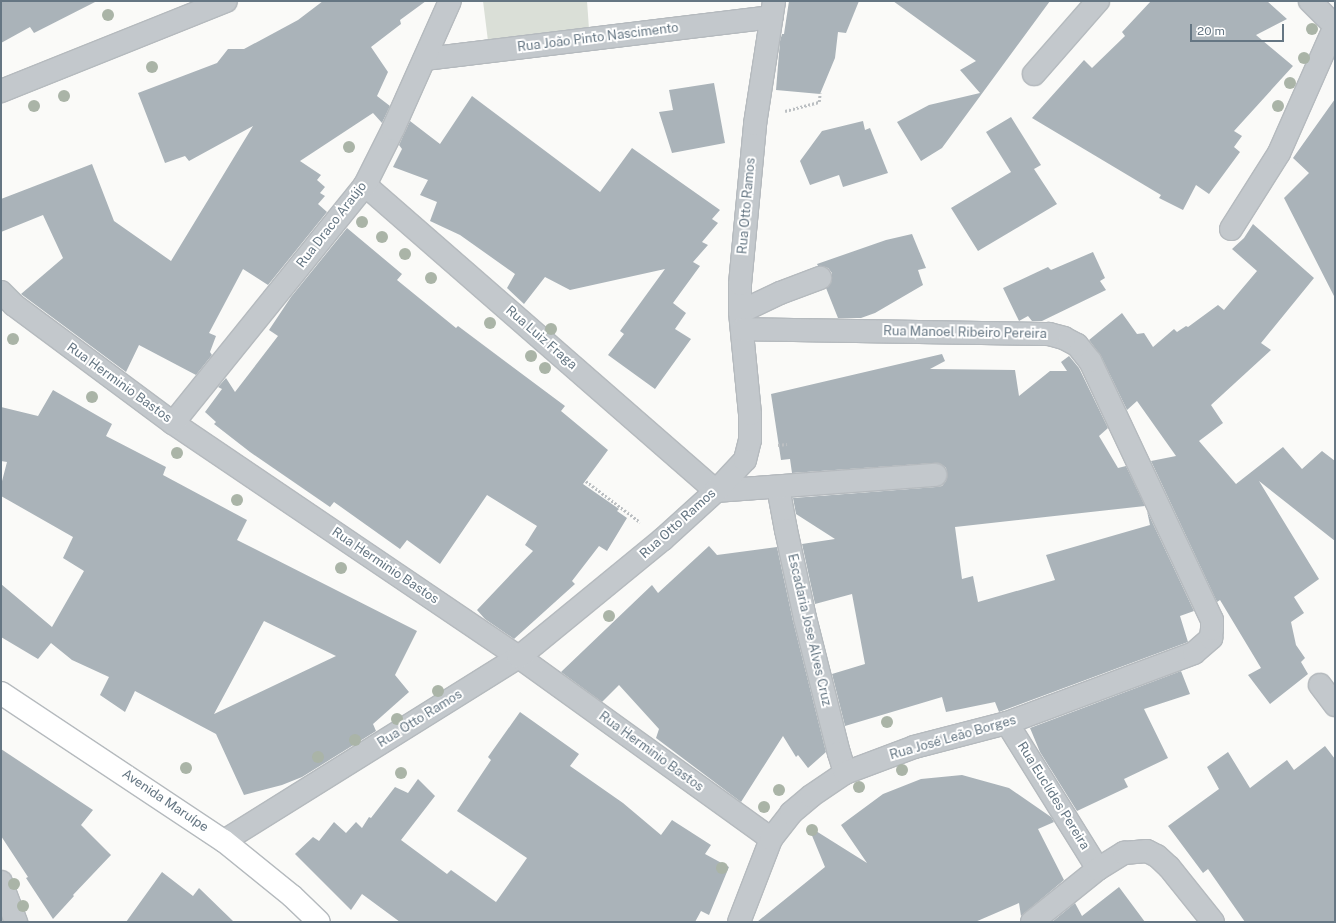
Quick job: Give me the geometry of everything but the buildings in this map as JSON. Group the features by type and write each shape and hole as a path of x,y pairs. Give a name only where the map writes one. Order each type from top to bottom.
{"main road":[{"name":"Avenida Maruípe","path":"1,693 224,841 292,896 319,922"}],"street":[{"path":"1,91 226,1"},
{"name":"Rua Draco Araújo","path":"173,422 365,185 393,129 450,1"},
{"path":"1034,74 1098,1"},
{"path":"1231,229 1279,153 1335,26 1310,1"},
{"name":"Rua João Pinto Nascimento","path":"425,59 772,9"},
{"name":"Rua Otto Ramos","path":"224,841 519,657 662,540 716,490 745,460 750,440 750,414 741,321 740,284 755,124 772,9"},
{"name":"Rua Luiz Fraga","path":"365,185 716,490"},
{"path":"741,321 780,293 820,278"},
{"name":"Rua Herminio Bastos","path":"1,292 14,305 173,422 519,657 771,839"},
{"name":"Rua Manoel Ribeiro Pereira","path":"741,321 1049,334 1064,338 1077,345 1090,361 1212,620 1211,638"},
{"path":"716,490 935,475"},
{"name":"Escadaria Jose Alves Cruz","path":"778,486 805,618 839,753 846,773"},
{"name":"Rua José Leão Borges","path":"739,922 771,839 791,813 811,796 846,773 914,747 1007,723 1194,653 1211,638"},
{"path":"1320,685 1335,705"},
{"name":"Rua Euclídes Pereira","path":"1007,723 1098,869"},
{"path":"1032,922 1098,869 1124,853 1148,851 1157,856 1169,867 1213,922"},
{"path":"1,882 16,922"}],"path":[{"path":"755,124 781,112 819,102 820,93"},
{"path":"777,453 777,445 788,444"},
{"path":"586,481 662,540"}],"shaded area":[{"path":"483,1 587,1 589,29 488,41"}]}
